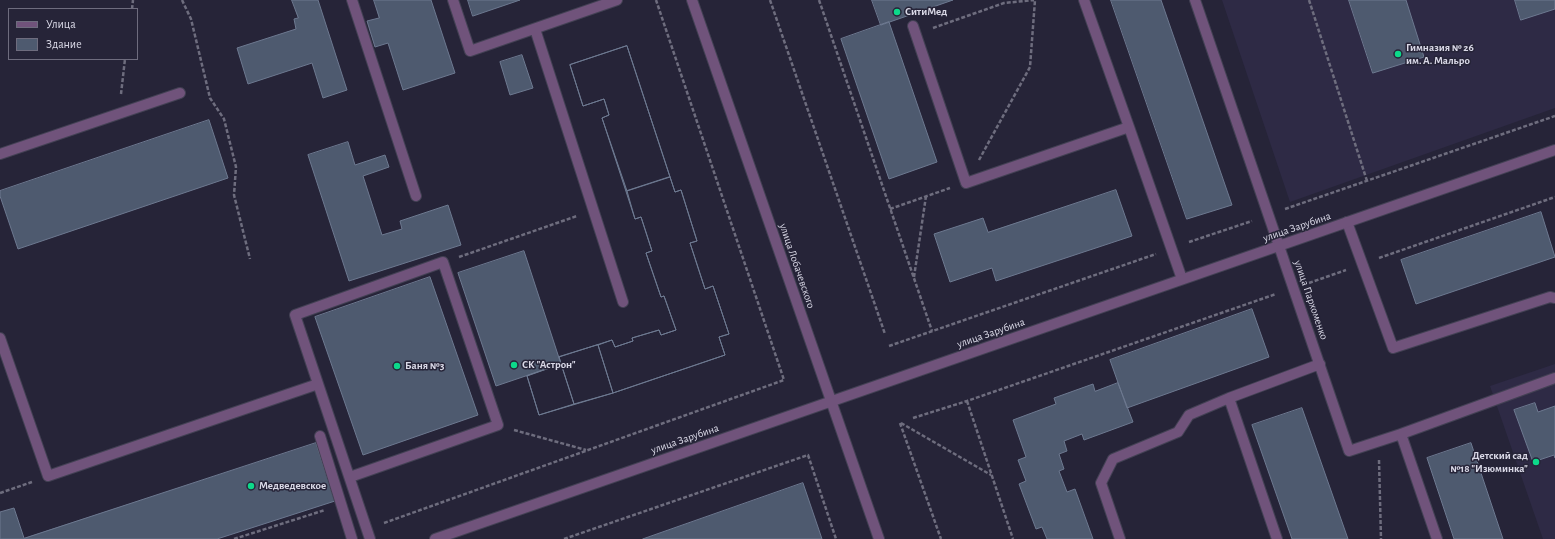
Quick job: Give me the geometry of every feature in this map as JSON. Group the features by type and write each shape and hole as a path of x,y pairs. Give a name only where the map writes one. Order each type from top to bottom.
{"street":[{"path":"352,0 416,196"},
{"path":"453,0 470,51 617,0"},
{"name":"улица Лобачевского","path":"692,0 879,539"},
{"path":"1084,0 1182,279"},
{"name":"улица Пархоменко","path":"1195,0 1349,451 1401,434 1555,378"},
{"path":"535,29 623,302"},
{"path":"915,30 966,183 1129,127"},
{"path":"0,154 180,93"},
{"name":"улица Зарубина","path":"435,539 1555,150"},
{"path":"1347,222 1393,348 1550,297 1555,298"},
{"path":"350,477 498,425 443,262 295,315 369,534"},
{"path":"0,338 48,476 318,384"},
{"path":"1120,539 1101,483 1113,459 1178,432 1189,415 1229,398 1320,364"},
{"path":"1229,398 1277,539"},
{"path":"1401,434 1437,539"},
{"path":"320,436 340,505 352,539"}],"path":[{"path":"182,0 191,19 210,98 224,120 235,160 234,195 250,259"},
{"path":"369,534 587,450 784,380 656,0"},
{"path":"770,0 884,334"},
{"path":"819,0 932,331"},
{"path":"890,209 966,183 1030,67 1034,0 1004,3 915,30"},
{"path":"1309,0 1367,181"},
{"path":"118,114 125,60"},
{"path":"1283,210 1555,116"},
{"path":"914,278 926,196"},
{"path":"1376,260 1555,197"},
{"path":"443,262 593,211"},
{"path":"1186,243 1253,220"},
{"path":"889,346 1163,251"},
{"path":"1301,285 1346,270"},
{"path":"913,418 967,401 1279,293"},
{"path":"967,401 1013,539"},
{"path":"941,539 900,423 992,475"},
{"path":"498,425 587,450"},
{"path":"1379,441 1381,539"},
{"path":"564,539 808,455 836,539"},
{"path":"0,493 48,476"},
{"path":"234,539 340,505"}],"shaded area":[{"name":"Гимназия № 26 им. А. Мальро","path":"1222,0 1555,0 1555,108 1290,202"},
{"name":"Детский сад №18 \"Изюминка\"","path":"1555,364 1555,539 1543,539 1490,386"}],"building":[{"path":"292,0 318,0 347,90 323,98 312,63 248,84 237,48 296,29 294,19 298,18"},
{"path":"374,0 431,0 455,73 403,90 388,43 375,47 367,21 379,18"},
{"path":"468,0 520,0 473,16"},
{"name":"СитиМед","path":"872,0 953,0 881,25"},
{"path":"1111,0 1161,0 1232,205 1187,219"},
{"path":"1349,0 1406,0 1424,57 1373,73"},
{"path":"1515,0 1555,0 1555,9 1521,20"},
{"path":"889,22 937,162 889,179 841,39"},
{"path":"627,46 675,192 681,190 697,241 690,243 705,289 713,286 729,334 719,337 725,355 613,393 539,415 527,376 561,364 559,357 612,340 615,347 633,341 632,338 659,330 661,335 676,330 664,296 661,297 646,253 652,251 641,217 635,219 602,118 609,115 604,99 583,106 570,65"},
{"path":"627,46 670,177 627,191 602,118 609,115 604,99 583,106 570,65"},
{"path":"522,55 533,88 510,95 500,62"},
{"path":"209,120 228,178 18,249 0,196 0,191"},
{"path":"348,142 355,165 385,155 389,167 363,176 382,235 402,229 400,221 448,205 461,245 349,281 308,155"},
{"path":"670,177 675,192 681,190 697,241 690,243 705,289 713,286 729,334 719,337 725,355 613,393 598,345 612,340 615,347 633,341 632,338 659,330 661,335 676,330 664,296 661,297 646,253 652,251 641,217 635,219 627,191"},
{"path":"1116,190 1132,236 996,281 992,268 950,282 934,234 983,218 988,232"},
{"path":"1541,212 1555,257 1416,304 1401,260"},
{"path":"524,251 561,364 496,386 458,273"},
{"name":"Баня №3","path":"430,277 478,415 363,455 315,317"},
{"path":"1252,309 1269,357 1127,408 1110,360"},
{"path":"598,345 613,393 574,404 559,357"},
{"path":"561,364 574,404 539,415 527,376"},
{"path":"1118,383 1133,422 1084,440 1082,434 1064,441 1067,451 1059,454 1064,469 1059,471 1067,492 1075,489 1093,539 1047,539 1042,527 1036,529 1019,484 1026,481 1018,460 1026,457 1013,420 1056,404 1054,398 1093,384 1095,391"},
{"path":"1535,403 1538,412 1555,406 1555,458 1554,455 1533,462 1514,410"},
{"path":"1302,408 1348,539 1292,539 1252,425"},
{"path":"316,443 335,501 217,539 0,539 0,512 14,508 24,538"},
{"path":"1471,443 1503,539 1454,539 1427,458"},
{"path":"803,483 822,539 643,539"}],"place":[{"name":"СитиМед","path":"897,12"},
{"name":"Гимназия № 26 им. А. Мальро","path":"1398,54"},
{"name":"СК \"Астрон\"","path":"514,365"},
{"name":"Баня №3","path":"397,366"},
{"name":"Детский сад №18 \"Изюминка\"","path":"1536,462"},
{"name":"Медведевское","path":"251,486"}]}
